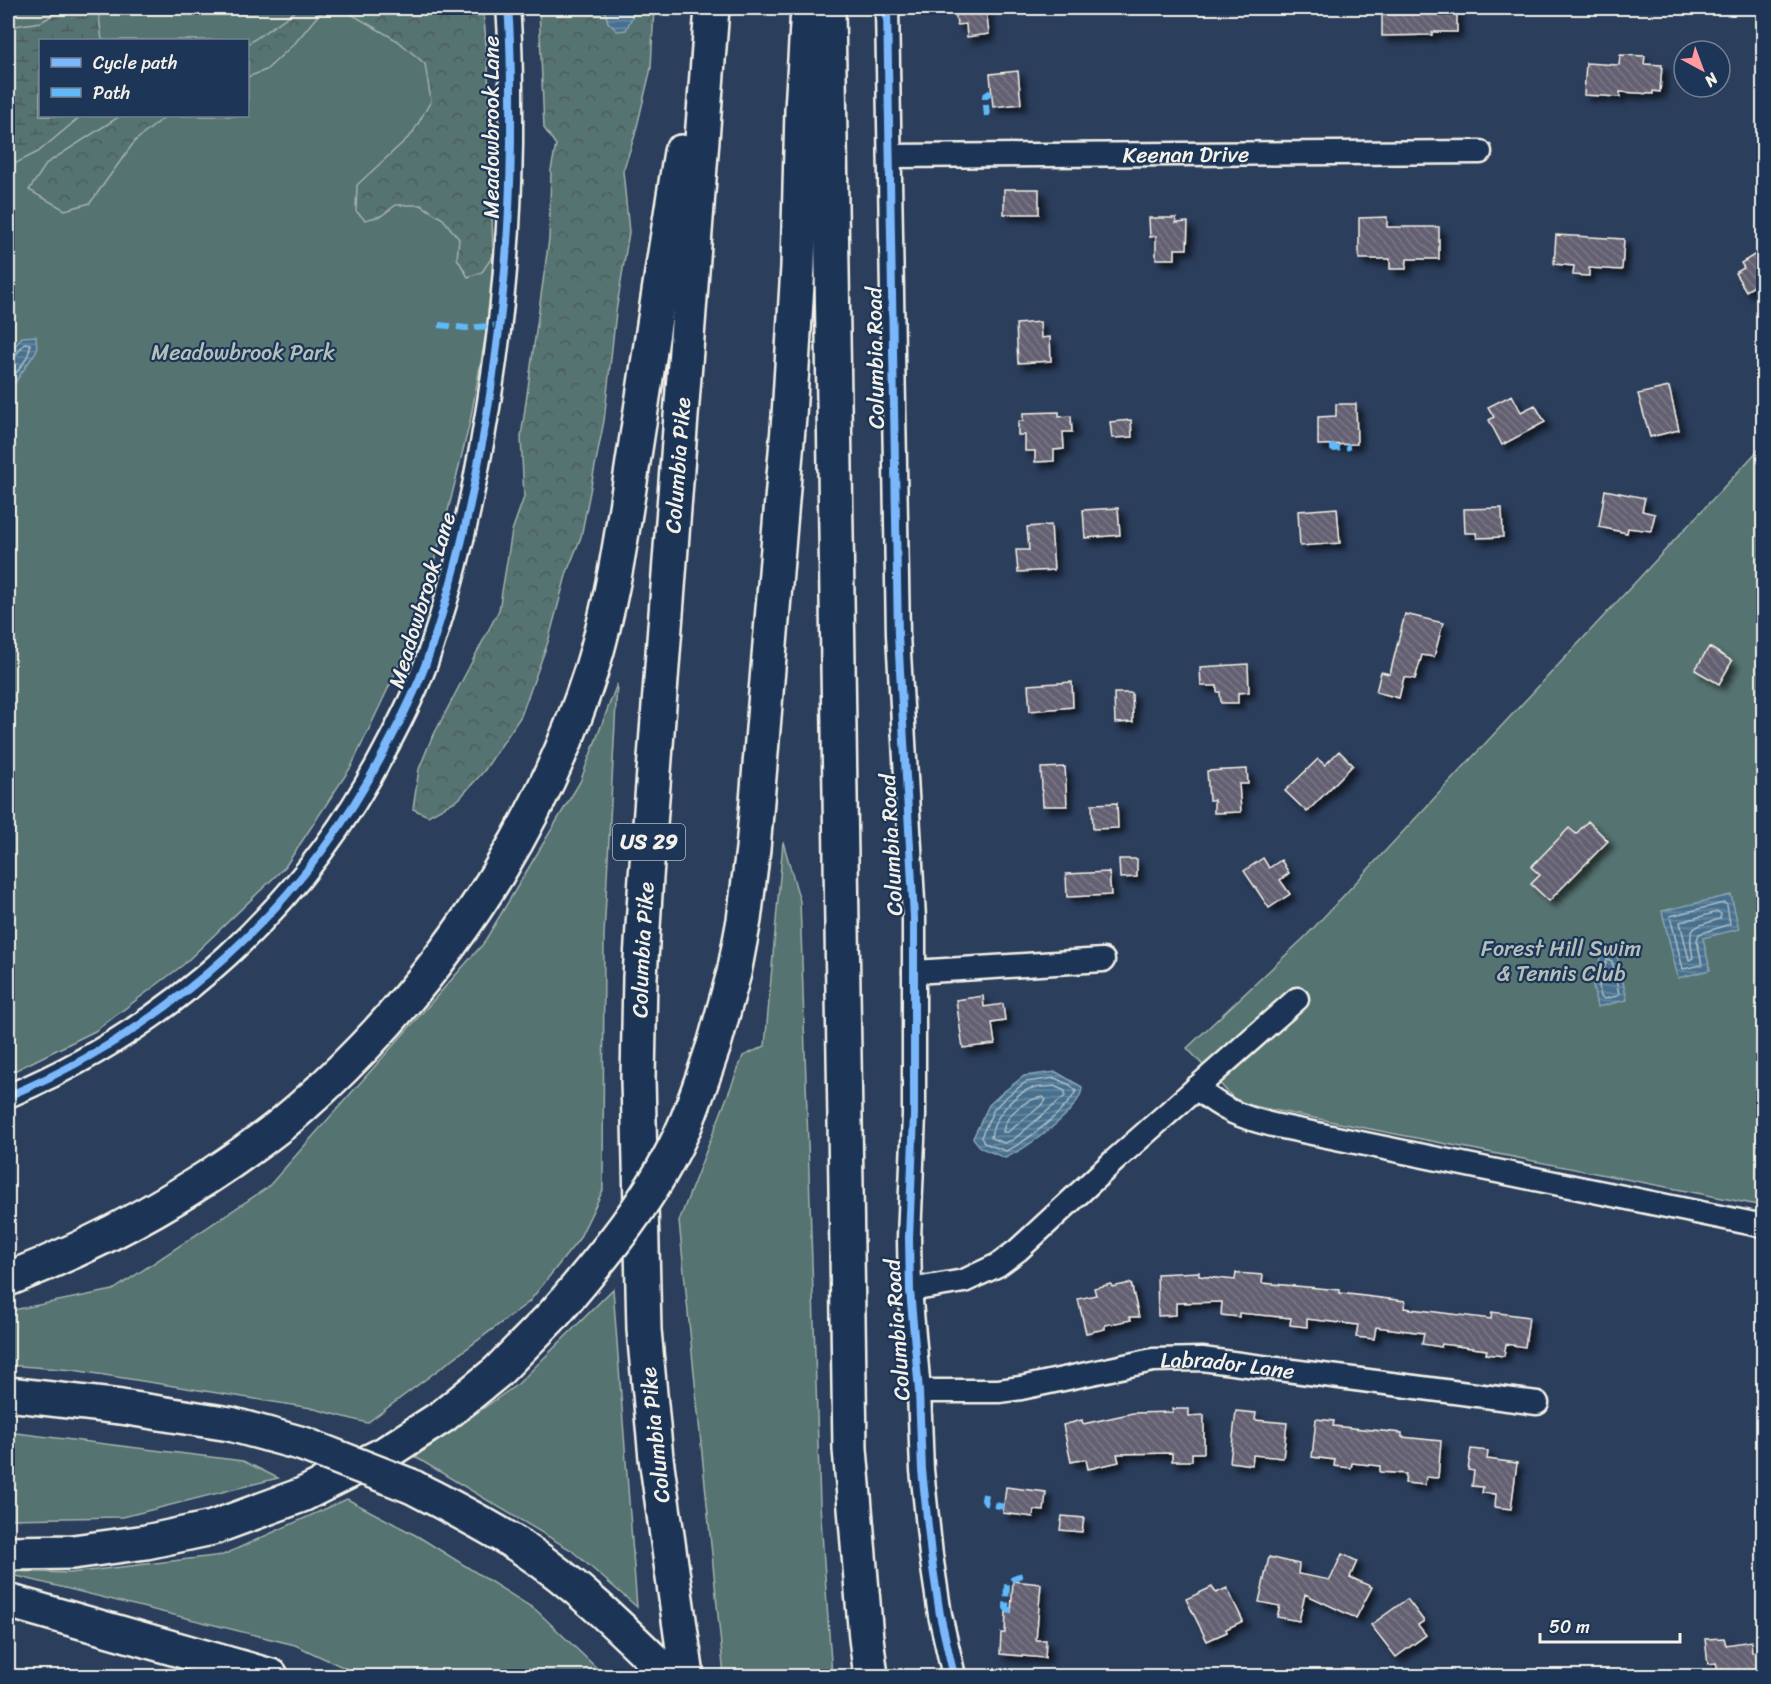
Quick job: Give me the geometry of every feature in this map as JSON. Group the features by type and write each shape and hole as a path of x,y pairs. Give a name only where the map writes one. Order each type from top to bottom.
{"highway":[{"path":"8,1279 85,1247 153,1211 282,1124 332,1080 384,1026 426,977 472,916 510,853 568,737 592,669 612,587 703,8"},
{"name":"Columbia Pike","path":"687,1677 656,1458 644,1329 638,1067 646,877 711,8"},
{"path":"8,1553 73,1552 146,1542 212,1528 302,1495 384,1454 442,1416 496,1372 555,1313 627,1224 662,1170 685,1125 714,1045 734,973 744,920 753,849 789,416 798,267 802,110 808,8"},
{"path":"828,8 850,1449 866,1638 873,1677"},
{"path":"8,1394 121,1407 230,1424 303,1444 411,1486 471,1517 523,1549 582,1594 624,1631 670,1677"},
{"path":"8,1601 271,1677"}],"street":[{"name":"Meadowbrook Lane","path":"8,1096 73,1065 114,1042 204,978 243,941 305,874 336,832 371,777 403,717 426,664 448,589 470,503 489,403 504,299 510,213 511,117 508,8"},
{"name":"Columbia Road","path":"887,8 898,635 914,918 914,1115 909,1239 910,1290 919,1391 922,1470 931,1555 940,1615 954,1677"},
{"name":"Keenan Drive","path":"890,156 1480,152"},
{"path":"914,972 1103,960"},
{"path":"910,1290 964,1281 983,1273 1011,1255 1297,999"},
{"path":"1196,1088 1217,1105 1239,1116 1273,1125 1764,1226"},
{"name":"Labrador Lane","path":"919,1391 999,1391 1153,1360 1202,1359 1537,1403"}],"green space":[{"name":"Meadowbrook Park","path":"8,8 483,8 488,69 494,289 470,422 443,531 411,640 351,767 285,867 183,965 95,1031 8,1074"},
{"path":"65,8 98,8 102,39 39,39 39,117 80,117 38,152 16,163 8,182 8,27 41,22"},
{"path":"300,8 483,8 488,69 493,256 482,272 468,277 457,258 459,239 443,219 421,205 396,205 381,216 365,220 356,211 357,185 412,134 431,101 425,64 398,41 346,11 320,13 295,43 266,70 249,77 249,43"},
{"path":"539,8 604,8 608,22 632,17 632,8 654,8 651,68 635,135 623,171 629,232 616,312 604,421 581,537 567,572 548,642 521,716 484,771 459,799 428,816 413,809 419,769 430,742 499,610 512,531 524,497 521,437 549,239 551,170 556,145 544,128"},
{"path":"118,117 165,117 135,141 90,203 65,210 29,190 47,163"},
{"name":"Forest Hill Swim & Tennis Club","path":"1763,445 1763,1206 1238,1103 1187,1048 1306,936"},
{"path":"617,684 604,936 603,1190 579,1239 529,1302 367,1423 311,1408 73,1370 8,1365 8,1311 113,1290 268,1187 483,944 580,782"},
{"path":"783,842 800,901 820,1504 832,1676 724,1676 679,1221 743,1056 765,1046"},
{"path":"613,1289 637,1607 571,1550 415,1457 519,1383"},
{"path":"8,1432 243,1461 278,1478 123,1517 8,1519"},
{"path":"347,1499 419,1537 536,1610 605,1676 362,1676 295,1645 8,1574 8,1571 70,1573 223,1555"}],"water":[{"path":"604,8 632,8 632,17 626,30 617,31 608,22"},
{"path":"36,336 37,350 8,393 8,355 22,337"},
{"path":"1731,895 1739,929 1703,938 1710,970 1678,978 1662,911"},
{"path":"1616,951 1627,1000 1597,1007 1593,986 1601,955"},
{"path":"1056,1072 1082,1087 1080,1096 1073,1107 1039,1138 1005,1158 981,1148 973,1138 989,1105 1024,1076"}],"building":[{"path":"955,8 986,8 989,34 967,37 966,24 957,25"},
{"path":"1382,8 1457,9 1457,32 1382,36"},
{"path":"1620,55 1645,56 1644,64 1662,65 1660,92 1653,91 1653,94 1620,92 1620,97 1584,95 1586,63 1619,65"},
{"path":"1018,71 1021,104 993,107 990,74"},
{"path":"1004,189 1039,189 1039,214 1004,214"},
{"path":"1387,217 1387,227 1439,227 1439,259 1407,259 1406,269 1390,269 1390,259 1359,259 1359,218"},
{"path":"1149,218 1176,218 1176,223 1188,222 1187,249 1175,249 1175,259 1156,259 1156,236 1150,237"},
{"path":"1556,235 1624,239 1622,270 1589,268 1589,276 1573,275 1574,266 1554,264"},
{"path":"1764,249 1764,280 1746,291 1735,273 1744,268 1741,263"},
{"path":"1040,322 1041,338 1050,337 1051,361 1018,363 1016,324"},
{"path":"1669,387 1679,430 1650,437 1638,394"},
{"path":"1512,395 1521,412 1535,405 1545,422 1502,445 1489,420 1494,417 1488,407"},
{"path":"1336,404 1356,404 1357,444 1318,445 1318,417 1336,416"},
{"path":"1059,412 1059,417 1071,416 1072,432 1063,432 1064,449 1054,450 1054,461 1035,462 1035,451 1025,451 1025,435 1018,435 1018,422 1023,421 1023,413"},
{"path":"1131,420 1132,437 1112,438 1110,422"},
{"path":"1605,490 1645,498 1642,511 1655,514 1651,531 1628,528 1627,533 1599,527"},
{"path":"1118,508 1120,535 1085,538 1083,510"},
{"path":"1337,508 1340,543 1300,546 1298,511"},
{"path":"1502,508 1503,537 1477,538 1476,533 1465,533 1464,509"},
{"path":"1051,525 1054,570 1018,572 1016,550 1029,550 1027,527"},
{"path":"1405,614 1443,623 1434,657 1422,655 1415,679 1404,677 1399,698 1376,692 1381,672 1390,674"},
{"path":"1709,647 1732,661 1719,684 1695,670"},
{"path":"1248,664 1249,692 1238,693 1238,703 1221,703 1217,686 1201,686 1200,667"},
{"path":"1072,682 1073,707 1030,711 1028,685"},
{"path":"1114,693 1132,693 1133,722 1115,723"},
{"path":"1339,751 1353,765 1307,812 1285,791 1318,759 1325,765"},
{"path":"1065,767 1067,806 1043,806 1041,768"},
{"path":"1247,769 1248,784 1239,784 1241,812 1214,813 1214,800 1209,800 1207,771"},
{"path":"1117,803 1118,828 1093,829 1092,804"},
{"path":"1588,821 1608,841 1549,901 1531,884 1540,875 1531,867 1569,828 1576,834"},
{"path":"1263,858 1269,868 1281,860 1289,873 1280,880 1290,894 1269,908 1244,871"},
{"path":"1119,859 1137,859 1137,877 1120,878"},
{"path":"1109,872 1111,895 1067,897 1066,874"},
{"path":"983,996 984,1007 1003,1004 1005,1021 992,1023 995,1044 963,1048 956,1000"},
{"path":"1199,1272 1199,1276 1235,1280 1236,1273 1263,1275 1262,1283 1340,1290 1340,1293 1405,1301 1404,1308 1491,1319 1492,1312 1529,1317 1525,1347 1506,1344 1504,1356 1486,1354 1487,1350 1442,1344 1441,1347 1422,1344 1424,1333 1376,1327 1374,1339 1356,1337 1358,1325 1307,1319 1307,1327 1290,1325 1291,1318 1239,1313 1239,1317 1221,1315 1222,1302 1176,1303 1176,1315 1158,1316 1157,1274"},
{"path":"1131,1283 1139,1317 1130,1317 1131,1320 1105,1325 1105,1329 1086,1333 1078,1299 1096,1295 1094,1288"},
{"path":"1173,1409 1189,1409 1189,1416 1204,1415 1204,1453 1192,1453 1192,1461 1172,1461 1172,1453 1117,1454 1119,1462 1088,1469 1086,1459 1071,1462 1063,1425 1082,1420 1083,1424 1133,1413 1173,1412"},
{"path":"1236,1411 1256,1413 1255,1420 1287,1423 1283,1458 1253,1455 1252,1465 1230,1462"},
{"path":"1316,1419 1334,1421 1333,1426 1402,1433 1402,1437 1441,1441 1438,1478 1426,1477 1425,1485 1405,1483 1406,1474 1380,1472 1380,1466 1352,1463 1351,1468 1334,1466 1335,1460 1312,1457"},
{"path":"1471,1449 1488,1451 1487,1459 1517,1463 1511,1509 1495,1507 1496,1494 1482,1493 1483,1487 1472,1486 1474,1471 1468,1470"},
{"path":"1006,1487 1046,1492 1044,1511 1034,1510 1033,1517 1003,1513"},
{"path":"1062,1516 1084,1518 1082,1532 1060,1530"},
{"path":"1342,1554 1357,1561 1350,1577 1372,1587 1356,1618 1305,1594 1299,1621 1277,1617 1280,1606 1259,1602 1269,1557 1299,1564 1298,1574 1330,1580"},
{"path":"1013,1581 1041,1584 1036,1640 1046,1640 1045,1658 1000,1654 1001,1633 1005,1633 1006,1612 1011,1612"},
{"path":"1212,1587 1216,1593 1227,1588 1243,1621 1226,1629 1227,1632 1207,1641 1186,1599"},
{"path":"1407,1599 1424,1621 1418,1625 1426,1635 1396,1657 1371,1625"},
{"path":"1724,1638 1726,1645 1751,1641 1752,1652 1764,1650 1764,1677 1732,1677 1731,1673 1719,1675 1716,1663 1708,1664 1705,1639"}],"marked path":[{"path":"987,116 985,96 991,92"},
{"path":"439,325 466,328 500,325"},
{"path":"1333,444 1333,449 1350,447"},
{"path":"985,1494 986,1503 1004,1507"},
{"path":"1011,1612 1006,1608 1007,1584 1023,1575"}],"cycle path":[{"path":"8,1096 67,1068 124,1035 177,998 227,956 273,910 315,860 352,807 402,718 426,663 459,552 476,476 495,361 504,280 509,198 511,75 508,8"},
{"path":"887,8 898,635 914,918 914,1115 909,1238 910,1290 919,1391 922,1470 931,1555 940,1615 954,1676"}]}
